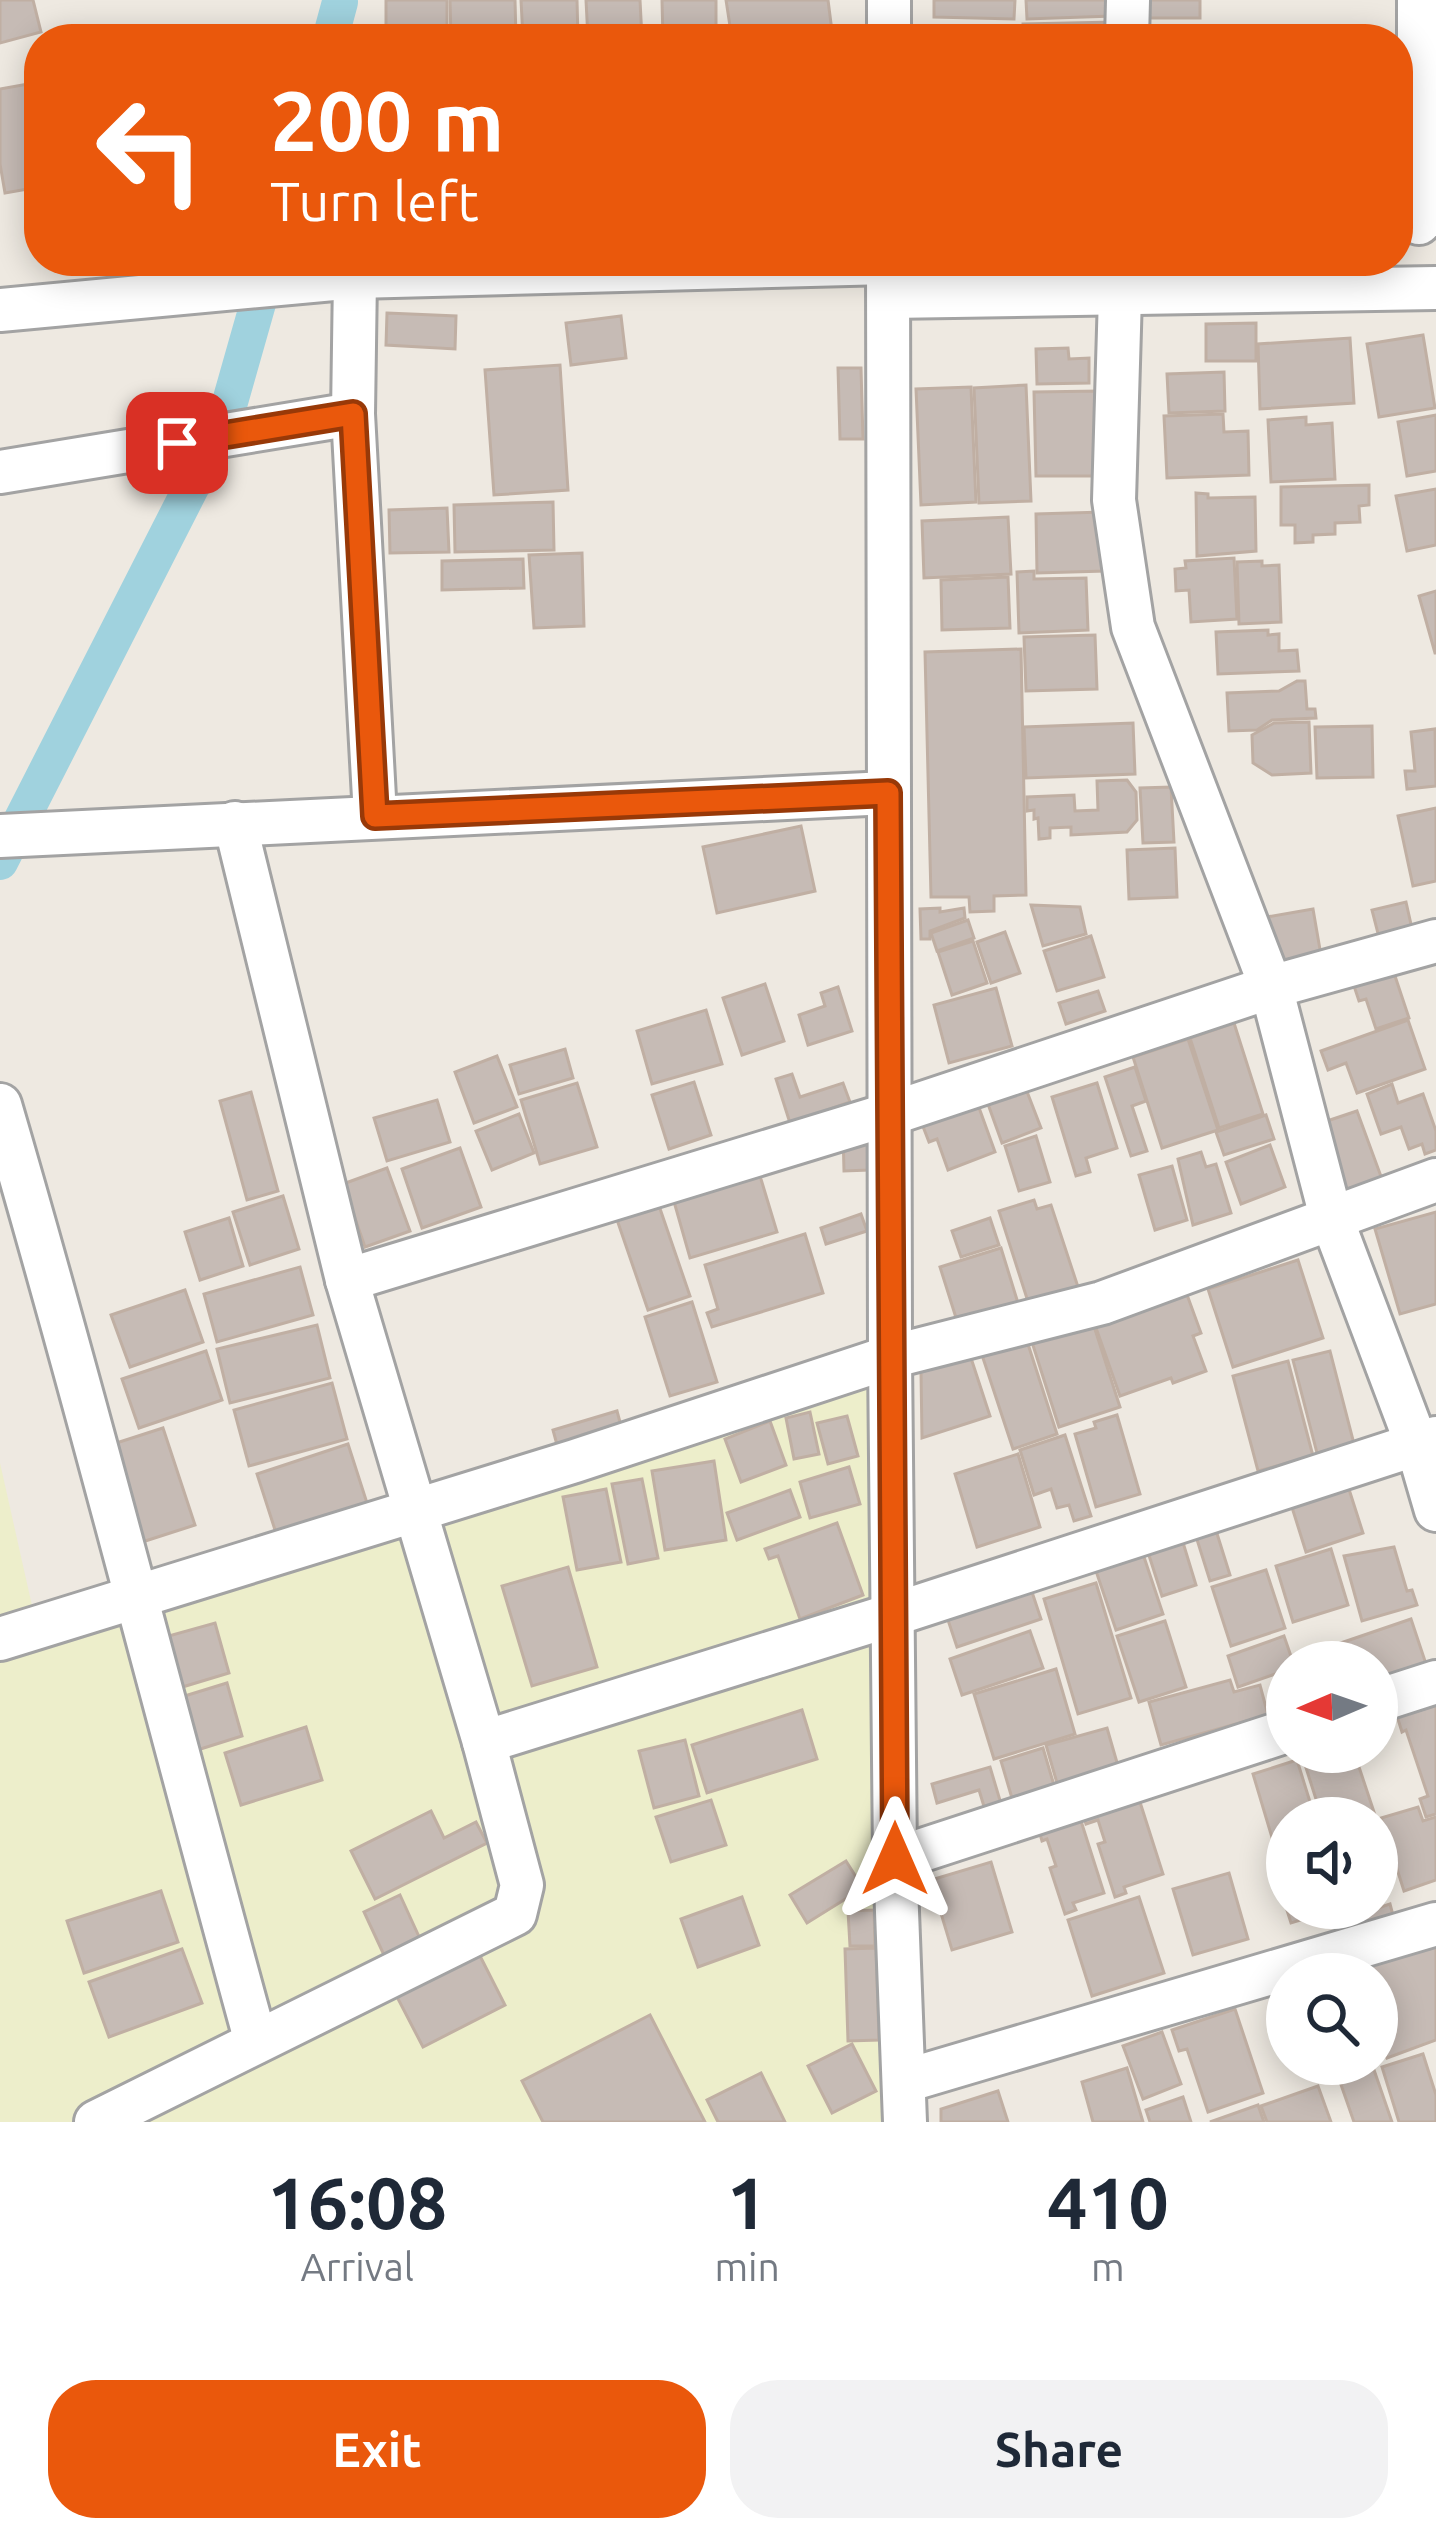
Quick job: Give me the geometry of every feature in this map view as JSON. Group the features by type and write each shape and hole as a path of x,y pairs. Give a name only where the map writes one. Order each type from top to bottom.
{"street":[{"path":"1418,223 1419,0"},
{"path":"0,310 355,277 488,276"},
{"path":"889,276 890,1357 895,1859 905,2101 1436,1924"},
{"path":"1063,276 1436,288"},
{"path":"355,277 353,414 375,816"},
{"path":"1121,277 1114,500 1133,627 1271,986 1331,1217 1427,1442 1436,1510"},
{"path":"0,472 353,414"},
{"path":"0,836 888,793"},
{"path":"96,2122 514,1914 522,1885 347,1280 235,823"},
{"path":"347,1280 890,1114 1271,986 1436,940"},
{"path":"0,1106 57,1299 256,2042"},
{"path":"0,1639 890,1357 1102,1303 1436,1180"},
{"path":"484,1742 1427,1442"},
{"path":"1398,1694 1436,1682"},
{"path":"895,1859 1266,1738"}],"green space":[{"path":"882,1368 898,2122 0,2122 0,1662"},
{"path":"0,1463 33,1610 0,1620"}],"building":[{"path":"0,0 33,0 39,24 24,24 24,37 0,43"},
{"path":"386,0 447,0 447,24 386,24"},
{"path":"450,0 515,0 516,24 451,24"},
{"path":"521,0 577,0 578,24 522,24"},
{"path":"586,0 640,0 641,24 587,24"},
{"path":"662,0 716,0 716,24 663,24"},
{"path":"726,0 828,0 831,24 730,24"},
{"path":"934,0 1015,0 1014,19 934,17"},
{"path":"1026,0 1112,0 1113,16 1027,19"},
{"path":"1148,0 1200,0 1200,18 1148,18"},
{"path":"1114,22 1114,24 1023,24"},
{"path":"24,85 24,190 5,193 0,164 0,89"},
{"path":"387,313 456,316 455,349 386,345"},
{"path":"621,316 626,358 571,365 566,323"},
{"path":"1256,323 1256,361 1206,361 1206,324"},
{"path":"1423,335 1435,408 1379,417 1367,344"},
{"path":"1350,338 1354,403 1260,409 1258,344"},
{"path":"1068,348 1069,359 1089,358 1089,383 1037,384 1036,349"},
{"path":"560,365 568,490 494,495 485,370"},
{"path":"838,368 861,368 863,439 840,439"},
{"path":"1224,372 1225,411 1169,413 1167,374"},
{"path":"1026,385 1031,501 979,503 974,388"},
{"path":"971,387 976,502 921,505 916,389"},
{"path":"1099,391 1100,476 1036,476 1034,392"},
{"path":"1223,414 1224,432 1248,431 1249,475 1167,478 1164,416"},
{"path":"1436,415 1436,471 1407,476 1398,422"},
{"path":"1306,417 1306,425 1332,423 1335,479 1271,482 1268,420"},
{"path":"1369,485 1369,505 1359,506 1360,522 1335,523 1335,534 1313,535 1313,542 1295,543 1295,525 1281,525 1281,487"},
{"path":"1436,489 1436,545 1407,551 1396,496"},
{"path":"1196,493 1208,494 1208,498 1255,497 1256,551 1197,556"},
{"path":"553,502 554,550 455,552 454,505"},
{"path":"447,508 449,552 390,553 389,510"},
{"path":"1103,512 1105,571 1037,573 1036,514"},
{"path":"1008,517 1011,574 924,578 922,521"},
{"path":"582,553 584,626 534,628 529,555"},
{"path":"1234,558 1237,619 1191,622 1189,590 1176,591 1175,569 1186,568 1185,561"},
{"path":"523,559 524,588 442,590 442,561"},
{"path":"1262,561 1262,566 1279,565 1281,622 1239,624 1237,562"},
{"path":"1034,571 1034,579 1086,578 1088,630 1019,633 1017,572"},
{"path":"1008,577 1010,628 942,630 941,580"},
{"path":"1436,591 1436,653 1435,653 1419,596"},
{"path":"1268,630 1268,635 1279,634 1279,651 1297,650 1299,671 1218,674 1216,632"},
{"path":"1095,635 1097,689 1026,691 1024,637"},
{"path":"1021,649 1026,895 994,896 994,911 970,912 969,897 931,897 925,652"},
{"path":"1305,681 1307,709 1315,709 1316,718 1272,720 1257,730 1229,731 1227,693 1279,691"},
{"path":"1309,722 1311,773 1272,775 1253,763 1252,735 1274,723"},
{"path":"1133,723 1135,774 1026,778 1024,727"},
{"path":"1372,726 1373,777 1317,778 1315,727"},
{"path":"1435,729 1436,786 1407,789 1405,771 1415,771 1411,732"},
{"path":"1127,780 1136,792 1137,820 1127,832 1071,835 1071,827 1050,828 1050,838 1039,839 1038,818 1034,819 1034,810 1027,811 1027,797 1074,795 1075,811 1098,810 1097,781"},
{"path":"1171,787 1174,842 1143,843 1140,788"},
{"path":"1436,808 1436,881 1413,886 1398,816"},
{"path":"801,826 815,891 717,913 703,847"},
{"path":"1175,848 1177,897 1129,899 1127,850"},
{"path":"1406,902 1415,942 1382,949 1372,910"},
{"path":"1031,905 1080,907 1086,934 1043,946"},
{"path":"940,908 940,912 964,908 965,918 930,931 930,939 921,939 920,909"},
{"path":"1313,909 1323,967 1272,976 1261,918"},
{"path":"968,920 974,938 937,951 931,933"},
{"path":"1005,932 1020,973 991,983 977,942"},
{"path":"1091,936 1104,977 1057,991 1044,951"},
{"path":"973,941 987,983 952,995 938,952"},
{"path":"1393,970 1409,1018 1376,1029 1366,999 1359,1001 1353,983"},
{"path":"765,984 784,1041 742,1055 723,998"},
{"path":"838,987 852,1031 808,1045 799,1015 825,1006 821,993"},
{"path":"996,988 1012,1046 949,1063 934,1005"},
{"path":"1098,991 1105,1011 1066,1024 1059,1003"},
{"path":"706,1010 722,1064 652,1084 637,1031"},
{"path":"1408,1020 1425,1069 1357,1093 1346,1063 1328,1070 1321,1051"},
{"path":"1234,1023 1263,1114 1219,1128 1190,1038"},
{"path":"1188,1039 1218,1130 1162,1148 1133,1057"},
{"path":"565,1049 573,1078 519,1094 510,1065"},
{"path":"497,1056 517,1107 474,1123 455,1072"},
{"path":"1135,1067 1146,1101 1132,1106 1147,1151 1131,1156 1105,1077"},
{"path":"792,1074 800,1097 843,1083 850,1102 790,1123 776,1079"},
{"path":"694,1082 711,1135 669,1149 652,1095"},
{"path":"577,1083 597,1147 540,1164 521,1100"},
{"path":"1097,1083 1117,1148 1086,1158 1090,1172 1076,1176 1052,1097"},
{"path":"1392,1084 1398,1103 1423,1094 1436,1131 1436,1150 1425,1154 1422,1144 1409,1149 1401,1127 1381,1134 1367,1094"},
{"path":"1026,1089 1041,1128 1002,1143 988,1104"},
{"path":"973,1091 995,1152 948,1170 937,1139 929,1142 917,1111"},
{"path":"251,1092 278,1191 247,1200 220,1101"},
{"path":"437,1100 450,1142 387,1161 374,1118"},
{"path":"1357,1111 1386,1190 1349,1203 1321,1123"},
{"path":"519,1114 534,1153 492,1170 476,1131"},
{"path":"1266,1115 1274,1139 1224,1155 1216,1132"},
{"path":"868,1132 869,1170 844,1171 843,1133"},
{"path":"1036,1136 1050,1182 1019,1191 1005,1146"},
{"path":"1270,1145 1285,1187 1241,1204 1226,1162"},
{"path":"460,1148 481,1207 422,1228 402,1169"},
{"path":"1201,1152 1206,1167 1216,1164 1231,1213 1193,1225 1178,1159"},
{"path":"757,1166 777,1232 690,1258 671,1191"},
{"path":"1172,1166 1187,1220 1155,1230 1139,1175"},
{"path":"387,1168 410,1231 365,1247 343,1184"},
{"path":"283,1196 299,1249 250,1265 233,1212"},
{"path":"656,1197 690,1296 648,1310 614,1211"},
{"path":"1034,1200 1037,1209 1051,1205 1080,1293 1030,1308 999,1211"},
{"path":"1436,1212 1436,1304 1400,1314 1375,1229"},
{"path":"861,1214 867,1231 826,1244 821,1228"},
{"path":"229,1218 243,1266 200,1280 185,1232"},
{"path":"990,1218 999,1245 961,1257 952,1231"},
{"path":"805,1234 823,1293 712,1327 707,1313 718,1309 705,1265"},
{"path":"1001,1248 1018,1303 957,1321 940,1267"},
{"path":"1298,1260 1323,1338 1233,1367 1208,1289"},
{"path":"300,1267 313,1315 217,1342 204,1294"},
{"path":"185,1290 203,1342 130,1367 111,1315"},
{"path":"1186,1292 1201,1333 1193,1336 1206,1371 1120,1396 1095,1325"},
{"path":"692,1302 717,1382 670,1396 645,1317"},
{"path":"1092,1320 1120,1407 1059,1427 1031,1339"},
{"path":"317,1325 330,1378 230,1403 217,1349"},
{"path":"1027,1341 1057,1434 1013,1449 982,1355"},
{"path":"206,1351 222,1400 139,1428 122,1379"},
{"path":"1330,1351 1354,1444 1317,1453 1293,1360"},
{"path":"970,1355 990,1416 922,1438 921,1372"},
{"path":"1288,1361 1313,1456 1258,1471 1233,1376"},
{"path":"332,1383 347,1439 249,1466 234,1410"},
{"path":"617,1411 624,1437 560,1456 553,1430"},
{"path":"810,1412 819,1454 794,1459 786,1418"},
{"path":"1117,1415 1140,1494 1096,1507 1075,1434"},
{"path":"847,1416 858,1456 828,1464 817,1423"},
{"path":"770,1421 786,1465 741,1482 725,1439"},
{"path":"163,1428 195,1525 139,1543 107,1446"},
{"path":"1065,1435 1091,1516 1074,1521 1069,1505 1057,1508 1051,1489 1034,1495 1020,1450"},
{"path":"348,1444 367,1503 276,1533 257,1474"},
{"path":"1018,1454 1040,1527 977,1547 955,1474"},
{"path":"714,1461 726,1540 665,1550 652,1471"},
{"path":"849,1467 860,1504 810,1518 800,1482"},
{"path":"642,1479 658,1558 628,1564 612,1484"},
{"path":"1347,1483 1363,1533 1306,1552 1290,1501"},
{"path":"606,1489 621,1562 577,1570 563,1497"},
{"path":"790,1490 800,1517 737,1540 727,1513"},
{"path":"837,1523 863,1595 800,1619 778,1556 769,1559 765,1549"},
{"path":"1214,1524 1230,1575 1210,1581 1194,1530"},
{"path":"1181,1536 1196,1585 1162,1596 1146,1546"},
{"path":"1394,1547 1407,1591 1412,1590 1417,1605 1362,1621 1344,1556"},
{"path":"1331,1549 1348,1605 1293,1622 1276,1566"},
{"path":"1143,1554 1163,1614 1116,1630 1096,1571"},
{"path":"568,1567 597,1667 532,1686 502,1586"},
{"path":"1266,1570 1285,1628 1231,1646 1212,1587"},
{"path":"1029,1583 1041,1619 957,1647 945,1611"},
{"path":"1096,1583 1131,1698 1078,1714 1044,1599"},
{"path":"1411,1619 1426,1664 1398,1673 1398,1641 1346,1641"},
{"path":"1165,1621 1186,1687 1139,1702 1117,1636"},
{"path":"215,1623 229,1673 179,1688 165,1637"},
{"path":"1030,1631 1043,1668 962,1695 950,1659"},
{"path":"1266,1642 1266,1677 1238,1687 1228,1656"},
{"path":"1056,1669 1075,1734 994,1759 974,1694"},
{"path":"1230,1680 1234,1692 1260,1685 1266,1716 1161,1745 1149,1702"},
{"path":"227,1683 242,1736 194,1751 178,1698"},
{"path":"1436,1703 1436,1814 1426,1817 1420,1799 1428,1796 1398,1716"},
{"path":"802,1710 817,1759 707,1793 692,1745"},
{"path":"306,1727 322,1780 241,1805 225,1753"},
{"path":"1107,1728 1118,1766 1057,1783 1046,1745"},
{"path":"685,1740 699,1796 654,1808 639,1751"},
{"path":"1043,1748 1056,1792 1014,1805 1001,1761"},
{"path":"990,1767 1002,1807 986,1813 979,1790 937,1803 932,1784"},
{"path":"1266,1770 1301,1773 1308,1797 1266,1797 1266,1818 1253,1774"},
{"path":"1308,1773 1361,1773 1369,1797 1315,1797"},
{"path":"1139,1799 1163,1874 1124,1887 1126,1893 1115,1897 1098,1844 1105,1842 1098,1820 1086,1824 1084,1817"},
{"path":"711,1800 726,1845 671,1862 656,1817"},
{"path":"1418,1807 1423,1821 1436,1817 1436,1880 1404,1891 1398,1872 1398,1813"},
{"path":"431,1811 444,1838 476,1822 487,1843 375,1899 351,1851"},
{"path":"1081,1821 1104,1893 1073,1903 1076,1910 1065,1914 1050,1868 1056,1866 1047,1839 1042,1841 1040,1834"},
{"path":"846,1861 863,1888 807,1923 790,1895"},
{"path":"991,1862 1012,1932 952,1950 931,1880"},
{"path":"1229,1873 1248,1939 1193,1955 1173,1889"},
{"path":"161,1891 178,1942 84,1973 67,1921"},
{"path":"400,1895 426,1952 390,1968 364,1912"},
{"path":"742,1897 759,1945 698,1967 681,1919"},
{"path":"1139,1897 1164,1973 1092,1996 1068,1920"},
{"path":"874,1910 875,1946 850,1946 848,1911"},
{"path":"1436,1942 1436,2040 1398,2054 1398,1956"},
{"path":"876,1948 879,2040 848,2041 845,1949"},
{"path":"182,1949 202,2003 109,2037 89,1982"},
{"path":"478,1952 505,2005 423,2047 396,1995"},
{"path":"1235,2009 1263,2093 1208,2112 1187,2049 1179,2051 1172,2030"},
{"path":"650,2015 705,2122 543,2122 522,2081"},
{"path":"1162,2032 1181,2084 1143,2099 1123,2046"},
{"path":"852,2044 876,2091 832,2113 808,2066"},
{"path":"1423,2054 1436,2095 1436,2122 1399,2122 1388,2085 1398,2085 1398,2062"},
{"path":"1127,2068 1143,2122 1093,2122 1082,2082"},
{"path":"761,2073 785,2122 718,2122 707,2100"},
{"path":"1341,2085 1379,2085 1392,2122 1354,2122"},
{"path":"1318,2086 1331,2122 1267,2122 1261,2106"},
{"path":"998,2091 1008,2122 941,2122 941,2109"},
{"path":"1183,2097 1191,2122 1150,2122 1146,2110"},
{"path":"1258,2105 1264,2122 1210,2122"}],"waterway":[{"path":"334,24 340,2"},
{"path":"0,862 224,423 266,276"}],"route":[{"path":"177,443 353,414 375,816 888,793 895,1859"}]}
